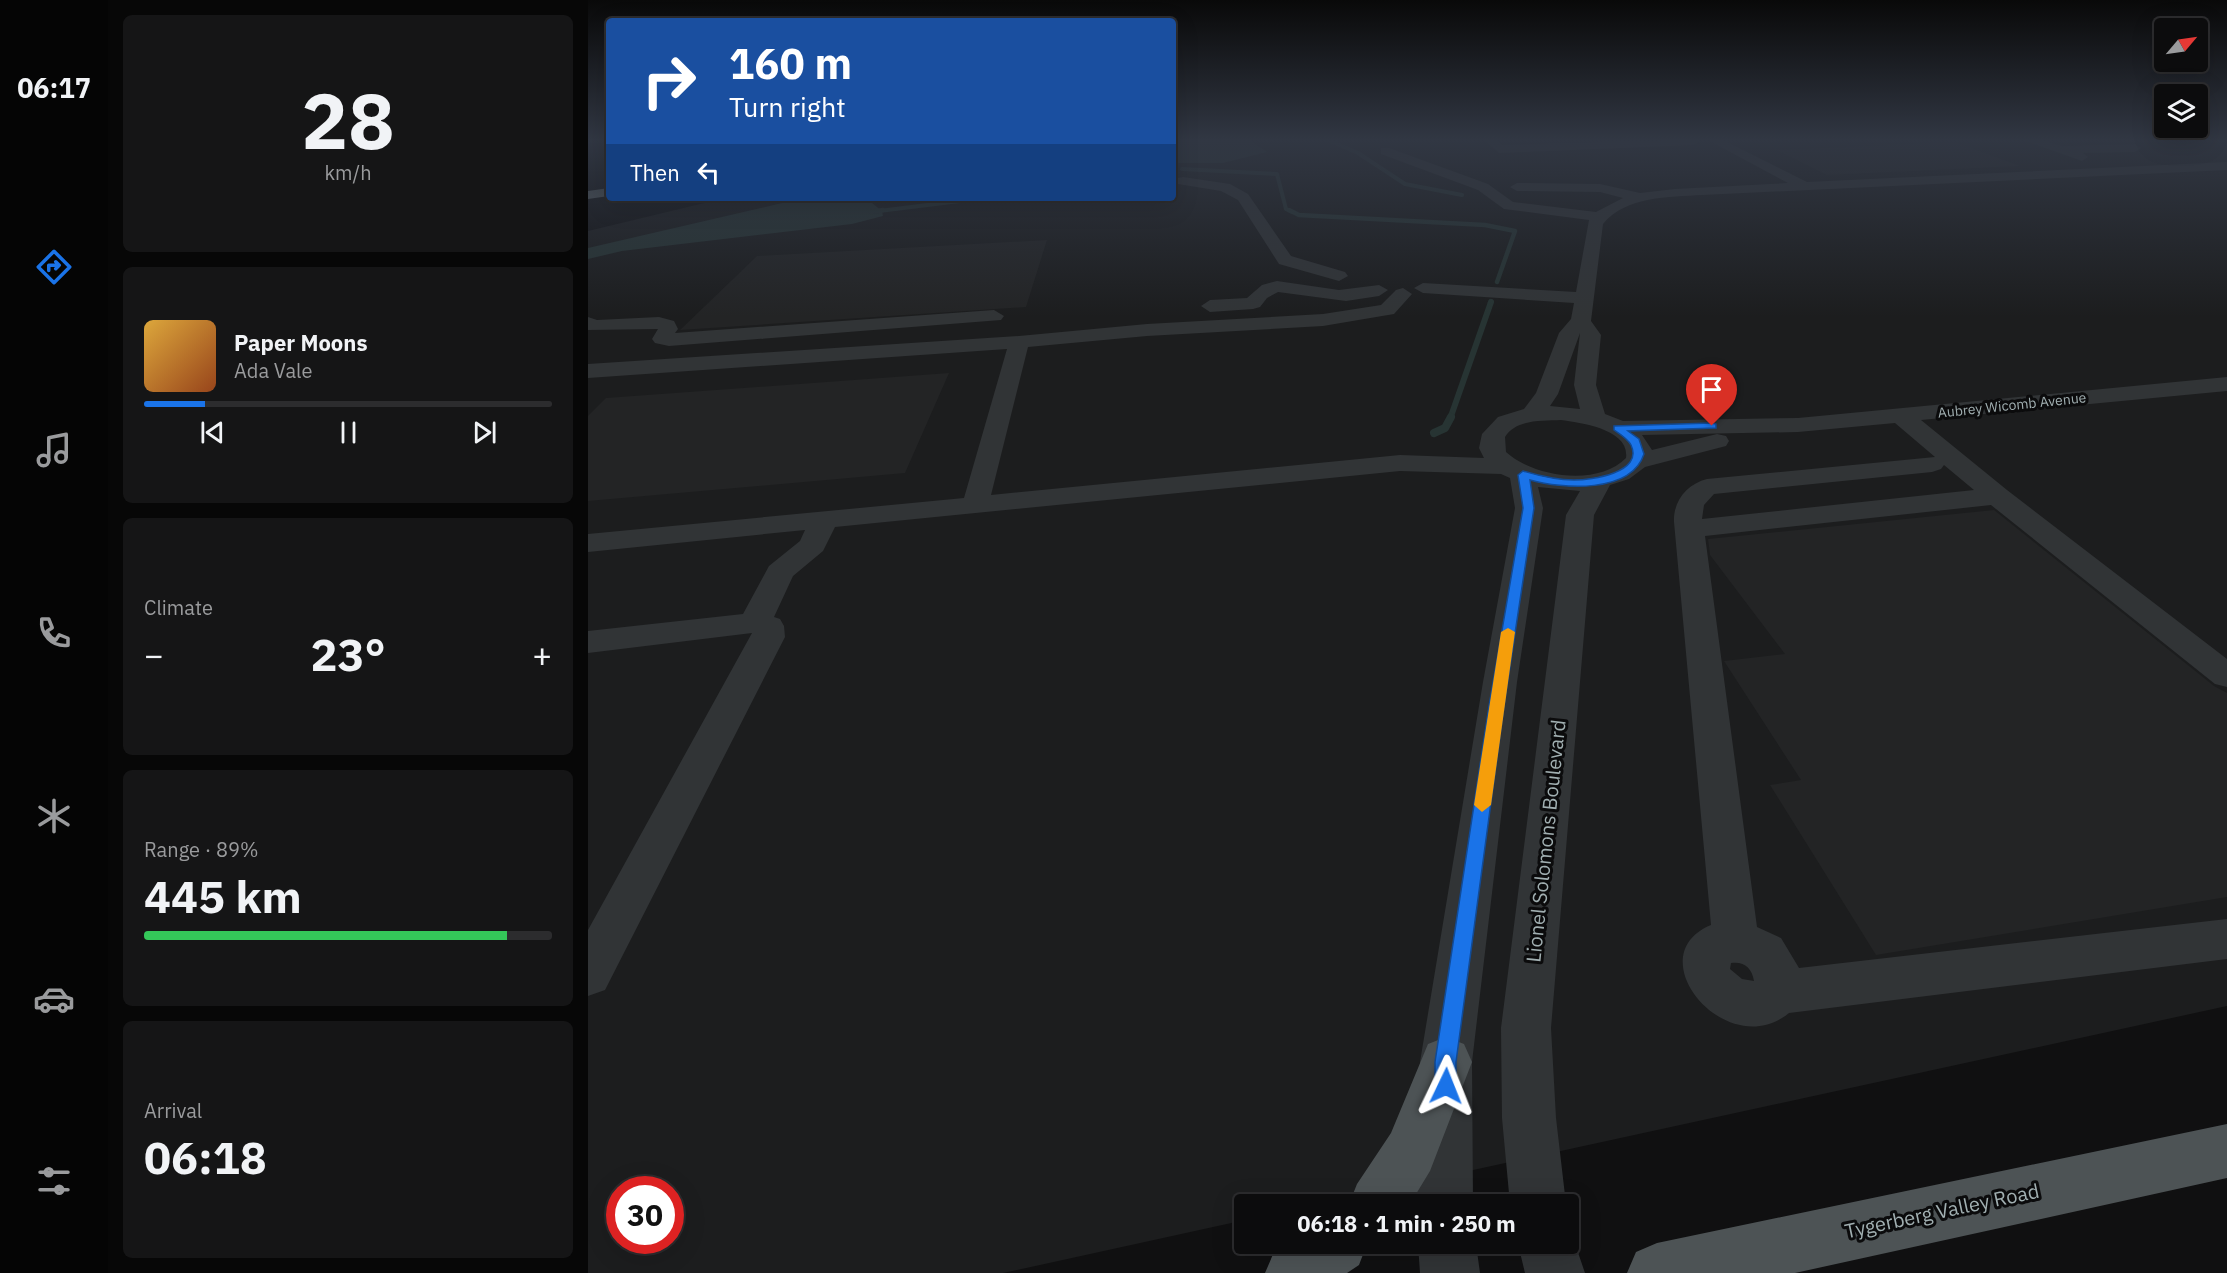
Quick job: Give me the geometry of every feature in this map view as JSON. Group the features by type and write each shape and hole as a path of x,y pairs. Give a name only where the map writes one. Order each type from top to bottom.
{"main road":[{"path":"1384,1194 1411,1152 1446,1062"},
{"name":"Tygerberg Valley Road","path":"1657,1273 2227,1151"},
{"path":"1295,1273 1323,1254"}],"street":[{"path":"1244,198 1285,260 1328,274 1390,285"},
{"path":"1499,198 1509,206 1599,217"},
{"path":"1532,415 1547,394 1569,333 1581,321 1595,223 1611,208 1640,198"},
{"path":"1186,308 1253,303 1262,290 1274,286 1290,286 1328,295 1362,295 1390,285 1417,280 1423,288 1584,298"},
{"path":"588,371 1019,342 1147,330 1323,321 1387,310 1390,285"},
{"path":"588,306 600,322"},
{"path":"600,322 667,325 668,329 662,339 669,340 994,316"},
{"path":"1581,321 1591,335 1585,384 1606,423 1635,442 1639,454 1636,462"},
{"path":"588,341 600,322"},
{"path":"975,506 1019,342"},
{"name":"Aubrey Wicomb Avenue","path":"1400,463 1494,433 1504,424 1532,415 1561,413 1606,423 1798,425 2227,384"},
{"path":"1886,417 1932,464 1984,497"},
{"path":"1886,417 1984,497 2227,676"},
{"name":"Aubrey Wicomb Avenue","path":"1599,482 1620,475 1636,462 1695,446 1763,434 1798,425"},
{"path":"1444,1194 1446,1062 1500,682 1529,508 1514,470 1494,455 1490,444 1494,433"},
{"path":"588,543 1400,463 1514,470 1546,481 1599,482"},
{"path":"1932,464 1707,487 1695,495 1689,504 1686,515 1690,529 1736,942 1747,943 1767,954 1779,973 1778,992 2227,939"},
{"name":"Lionel Solomons Boulevard","path":"1537,1194 1529,1118 1526,1028 1580,515 1599,482"},
{"path":"1690,529 1984,497"},
{"path":"755,623 780,572 813,545 824,520"},
{"path":"780,572 771,551 784,524"},
{"path":"588,642 755,623 768,626 768,637 588,975"},
{"path":"1448,1254 1450,1273"},
{"path":"1550,1254 1555,1273"}],"shaded area":[{"path":"2227,198 2227,1006 1363,1194 1234,1194 1234,1222 1003,1273 588,1273 588,231 713,201"},
{"path":"791,201 872,203 882,211 883,216 852,224 622,251 588,259 588,248"}],"building":[{"path":"1047,240 1026,307 680,330 757,256"},
{"path":"949,373 905,473 588,501 588,416 606,398"},
{"path":"1994,510 2214,686 2227,693 2227,897 1876,955 1770,785 1801,780 1724,661 1785,654 1710,555 1708,539"}],"waterway":[{"path":"1283,198 1286,209 1292,212"},
{"path":"883,210 871,212 960,201"},
{"path":"1289,210 1299,215 1485,225 1515,231 1497,282"},
{"path":"1450,419 1491,302"},
{"path":"1434,433 1445,428 1450,419"}],"slow traffic":[{"path":"1482,805 1508,632"}],"route":[{"path":"1446,1086 1446,1062 1496,706 1529,508 1523,475 1546,481 1599,482 1620,475 1629,469 1636,462 1639,454 1635,442 1618,428 1672,429 1712,426"}]}
